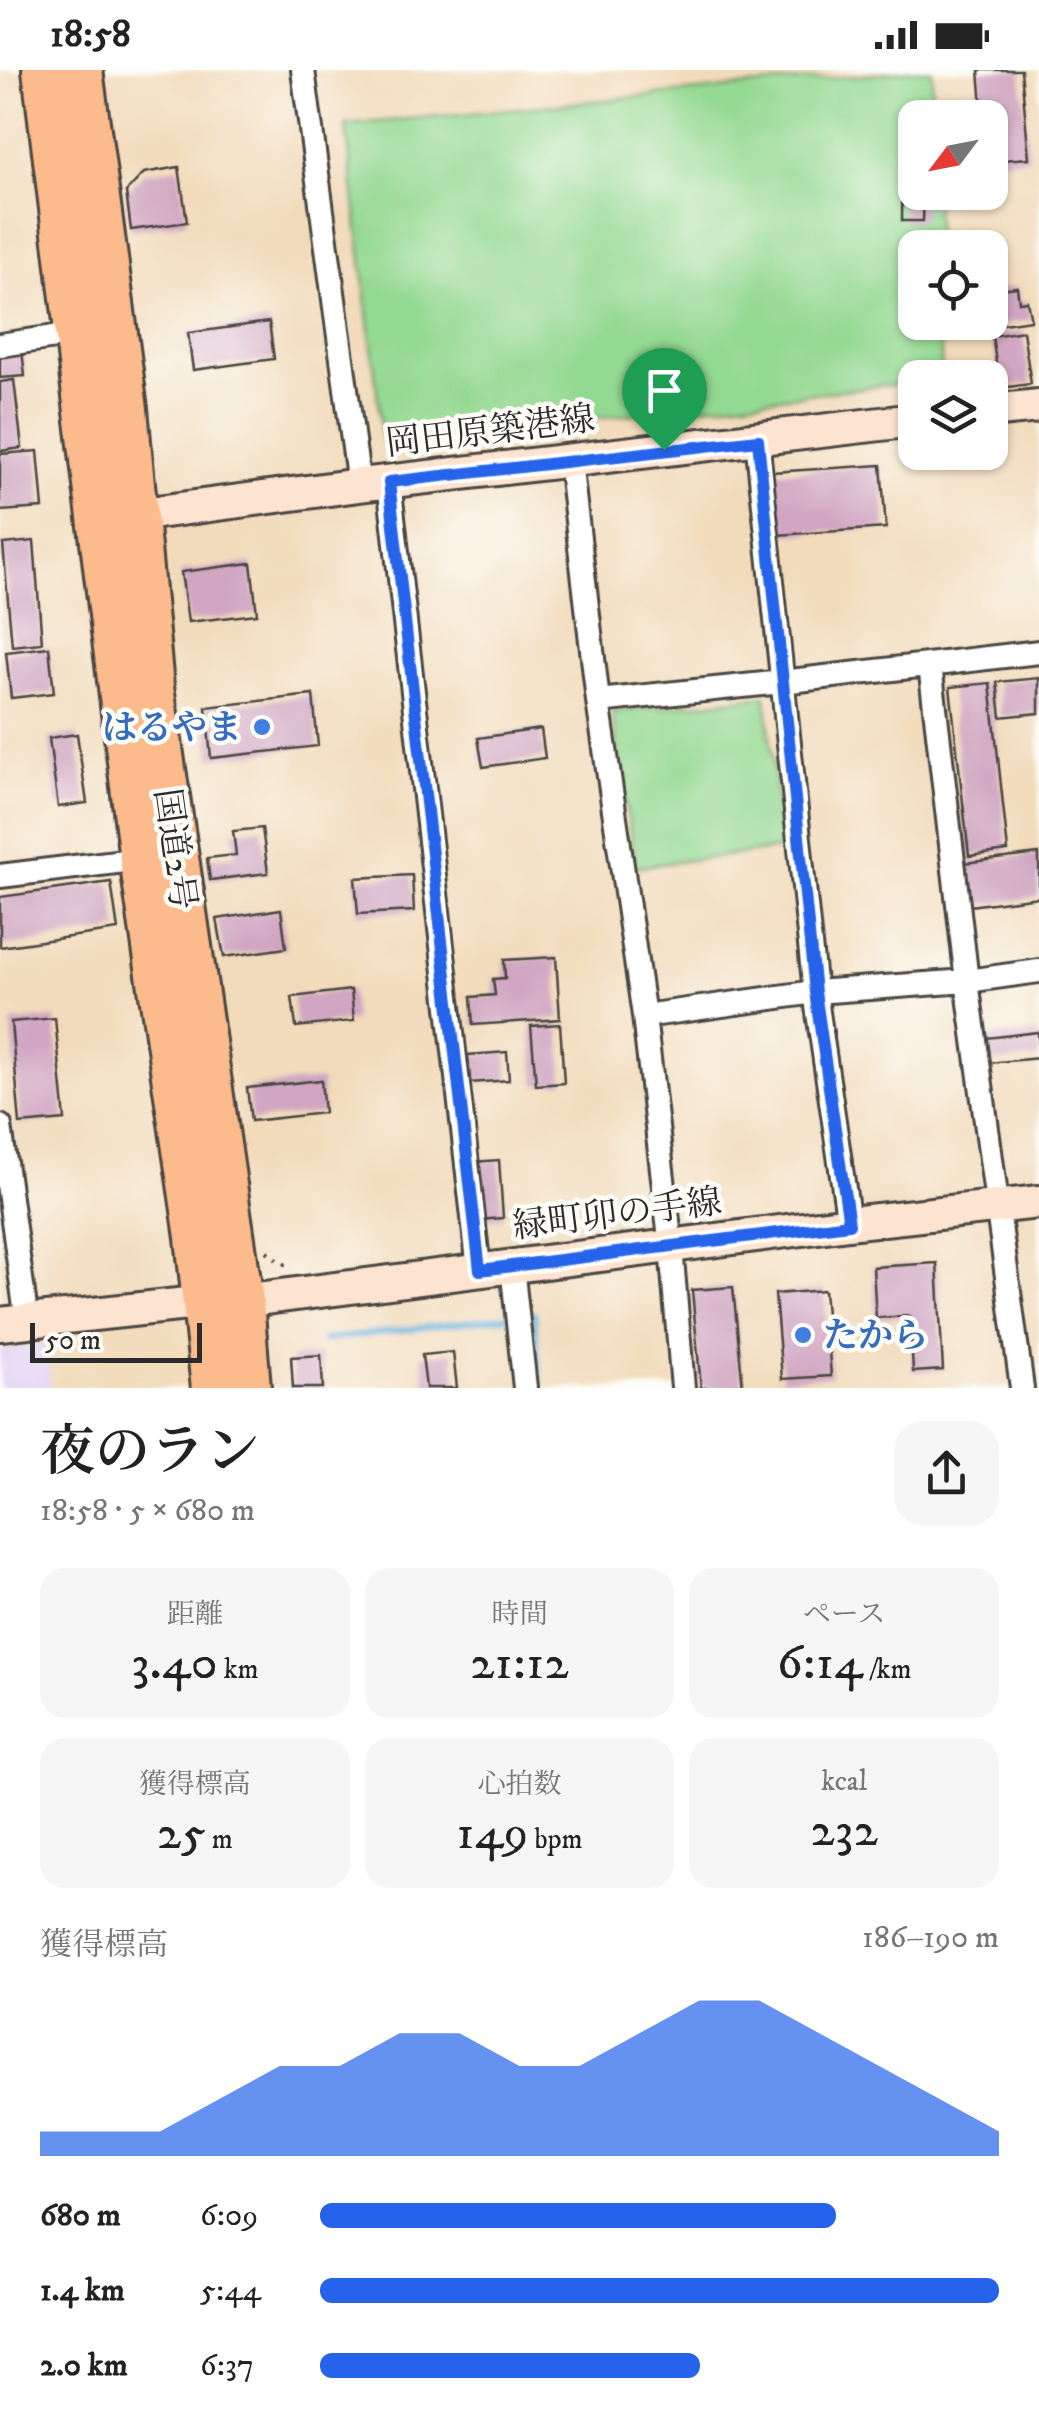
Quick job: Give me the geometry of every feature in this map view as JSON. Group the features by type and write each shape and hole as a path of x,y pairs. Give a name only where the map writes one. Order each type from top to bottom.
{"highway":[{"name":"国道2号","path":"44,70 141,860 224,1302 249,1388"},
{"name":"国道2号","path":"81,70 126,409 152,687 224,1302 213,1388"}],"street":[{"path":"303,70 502,1278 519,1331 525,1388"},
{"path":"0,345 76,334"},
{"path":"1008,410 1039,406"},
{"name":"岡田原築港線","path":"135,516 374,483 898,422"},
{"path":"758,440 815,992 849,1224"},
{"path":"570,461 598,701 644,1016 683,1388"},
{"path":"598,701 1039,652"},
{"path":"930,665 966,982 1022,1388"},
{"path":"0,876 141,860"},
{"path":"644,1016 815,992 966,982 1039,972"},
{"path":"0,1126 13,1323"},
{"name":"緑町卯の手線","path":"13,1323 502,1278 671,1247 1039,1202"}],"shaded area":[{"path":"46,1344 50,1388 0,1388 0,1349"}],"green space":[{"path":"932,70 932,100 898,100 898,210 936,210 936,230 898,230 898,340 941,340 941,360 898,360 898,384 383,442 346,125"},
{"path":"766,696 782,849 635,867 612,712"}],"building":[{"path":"979,70 1021,70 1029,158 1008,160 1008,100 982,100"},
{"path":"179,167 187,222 131,230 126,192 144,173"},
{"path":"902,210 923,210 923,221 902,221"},
{"path":"1017,287 1019,302 1027,301 1031,320 1008,323 1008,288"},
{"path":"269,322 274,359 193,370 188,333"},
{"path":"1023,331 1031,384 1008,387 1008,360 996,360 993,340 1008,340 1008,333"},
{"path":"22,350 25,376 0,378 0,353"},
{"path":"14,380 22,448 0,451 0,382"},
{"path":"38,451 43,508 0,511 0,454"},
{"path":"881,465 886,528 777,535 772,472"},
{"path":"34,541 42,643 12,646 3,544"},
{"path":"251,563 257,614 188,622 181,572"},
{"path":"49,647 54,693 11,698 6,652"},
{"path":"1039,678 1039,713 1001,717 997,682"},
{"path":"990,683 1008,851 969,856 950,687"},
{"name":"はるやま","path":"313,695 318,746 211,758 206,707"},
{"path":"541,729 545,758 483,767 478,738"},
{"path":"77,734 87,803 58,807 49,738"},
{"path":"262,828 268,873 210,880 207,858 236,855 233,831"},
{"path":"1039,854 1039,897 969,906 963,863"},
{"path":"412,875 414,911 358,914 355,878"},
{"path":"111,882 118,930 0,947 0,897"},
{"path":"281,909 286,948 224,957 217,919"},
{"path":"556,957 560,1019 473,1025 471,997 495,995 493,979 505,978 504,960"},
{"path":"351,990 354,1021 296,1027 292,997"},
{"path":"55,1018 65,1120 20,1124 11,1022"},
{"path":"560,1024 564,1083 536,1085 531,1026"},
{"path":"1038,1032 1039,1058 988,1063 986,1038"},
{"path":"507,1052 509,1080 470,1083 468,1055"},
{"path":"321,1080 324,1113 251,1121 247,1088"},
{"path":"499,1160 503,1218 478,1220 473,1162"},
{"path":"937,1263 943,1370 913,1372 910,1316 876,1318 873,1267"},
{"path":"733,1287 743,1388 701,1388 692,1290"},
{"name":"たから","path":"824,1290 831,1376 782,1379 775,1294"},
{"path":"453,1352 457,1388 426,1388 422,1355"},
{"path":"321,1355 323,1388 293,1388 291,1357"}],"waterway":[{"path":"524,1315 534,1313 540,1388"},
{"path":"324,1340 511,1316"}],"place":[{"name":"はるやま","path":"262,727"},
{"name":"たから","path":"803,1335"}],"route":[{"path":"758,440 815,992 849,1224 480,1270 389,482 664,450 758,440"}]}
